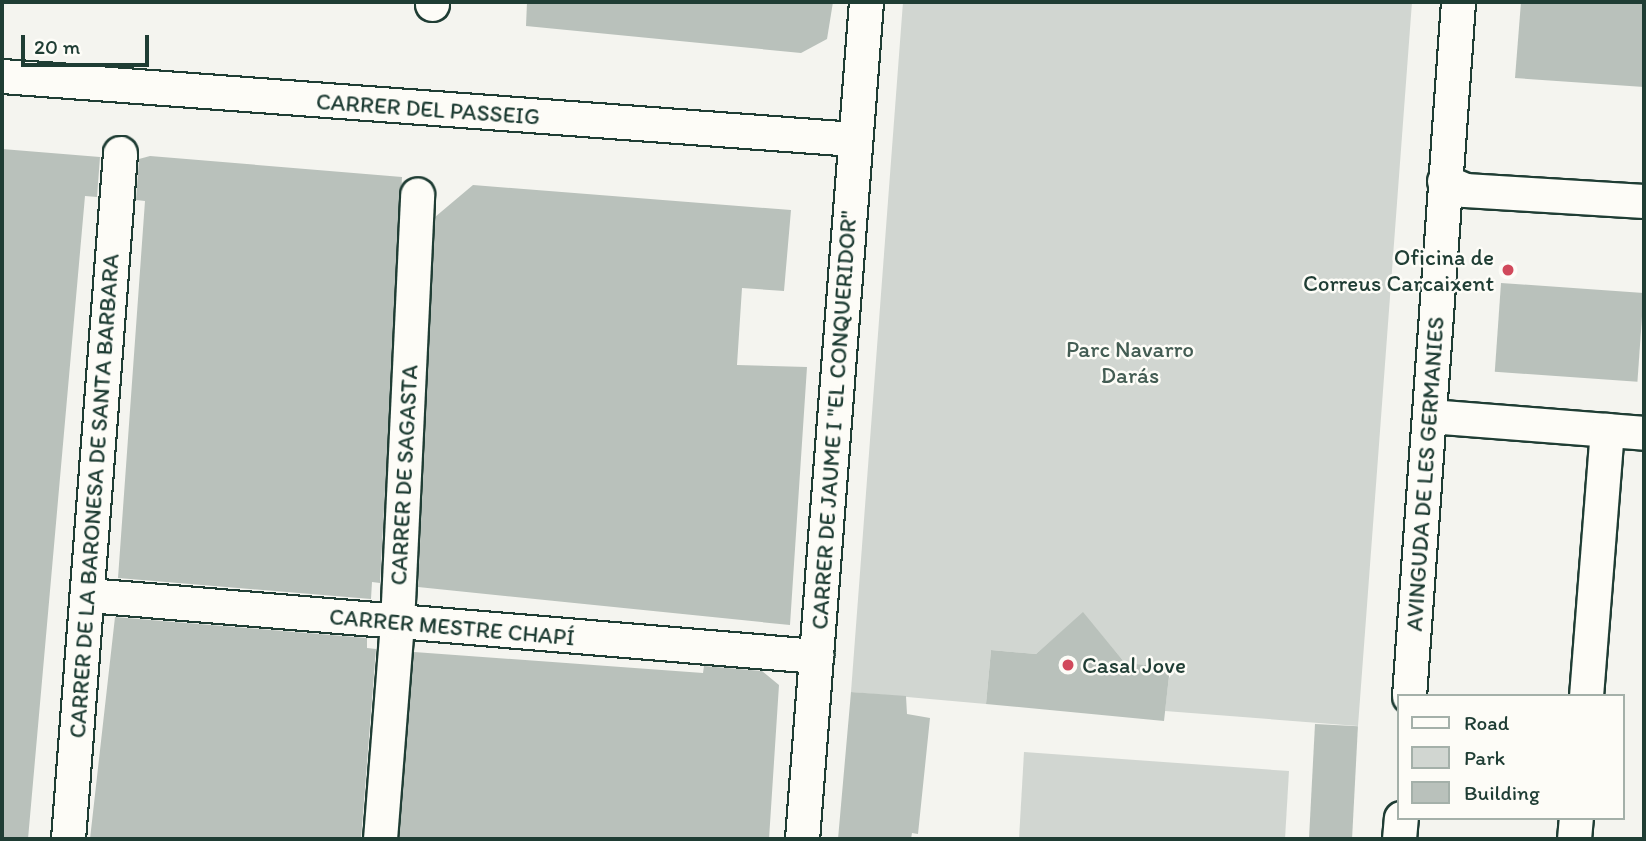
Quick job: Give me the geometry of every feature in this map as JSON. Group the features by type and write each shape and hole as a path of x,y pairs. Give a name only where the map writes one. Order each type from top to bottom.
{"street":[{"name":"CARRER DE JAUME I \"EL CONQUERIDOR\"","path":"802,839 866,2"},
{"name":"AVINGUDA DE LES GERMANIES","path":"1409,694 1458,2"},
{"name":"CARRER DEL PASSEIG","path":"2,76 854,138"},
{"name":"CARRER DE LA BARONESA DE SANTA BARBARA","path":"68,839 120,153"},
{"path":"1444,181 1465,190 1644,201"},
{"name":"CARRER DE SAGASTA","path":"380,839 397,622 417,194"},
{"path":"1430,416 1644,433"},
{"path":"1586,694 1607,430"},
{"name":"CARRER MESTRE CHAPÍ","path":"88,596 816,656"},
{"path":"1399,839 1401,820"},
{"path":"1574,839 1576,820"}],"green space":[{"name":"Parc Navarro Darás","path":"903,2 1412,2 1358,726 1165,711 1170,667 1125,663 1083,613 1036,654 991,650 986,704 851,692"},
{"path":"1024,752 1289,771 1285,839 1019,839"}],"building":[{"path":"527,2 833,2 827,39 801,53 526,26"},
{"path":"1521,2 1644,2 1644,87 1515,78"},
{"path":"2,149 100,157 97,197 85,196 28,839 2,839"},
{"path":"150,156 402,177 380,583 372,582 371,599 118,578 145,201 136,200 139,159"},
{"path":"473,185 791,210 784,291 742,288 737,365 807,367 790,625 418,587 435,217"},
{"path":"1501,283 1644,293 1637,382 1495,372"},
{"name":"Casal Jove","path":"1083,612 1125,663 1170,667 1164,721 986,704 991,650 1036,654"},
{"path":"115,617 367,638 367,648 376,649 361,839 90,839"},
{"path":"414,652 703,673 704,666 762,671 779,685 769,839 399,839"},
{"path":"851,692 906,696 907,714 930,718 918,834 912,833 911,839 838,839"},
{"path":"1315,724 1358,726 1352,839 1309,839"}],"place":[{"name":"Oficina de Correus Carcaixent","path":"1508,270"},
{"name":"Casal Jove","path":"1068,665"}]}
